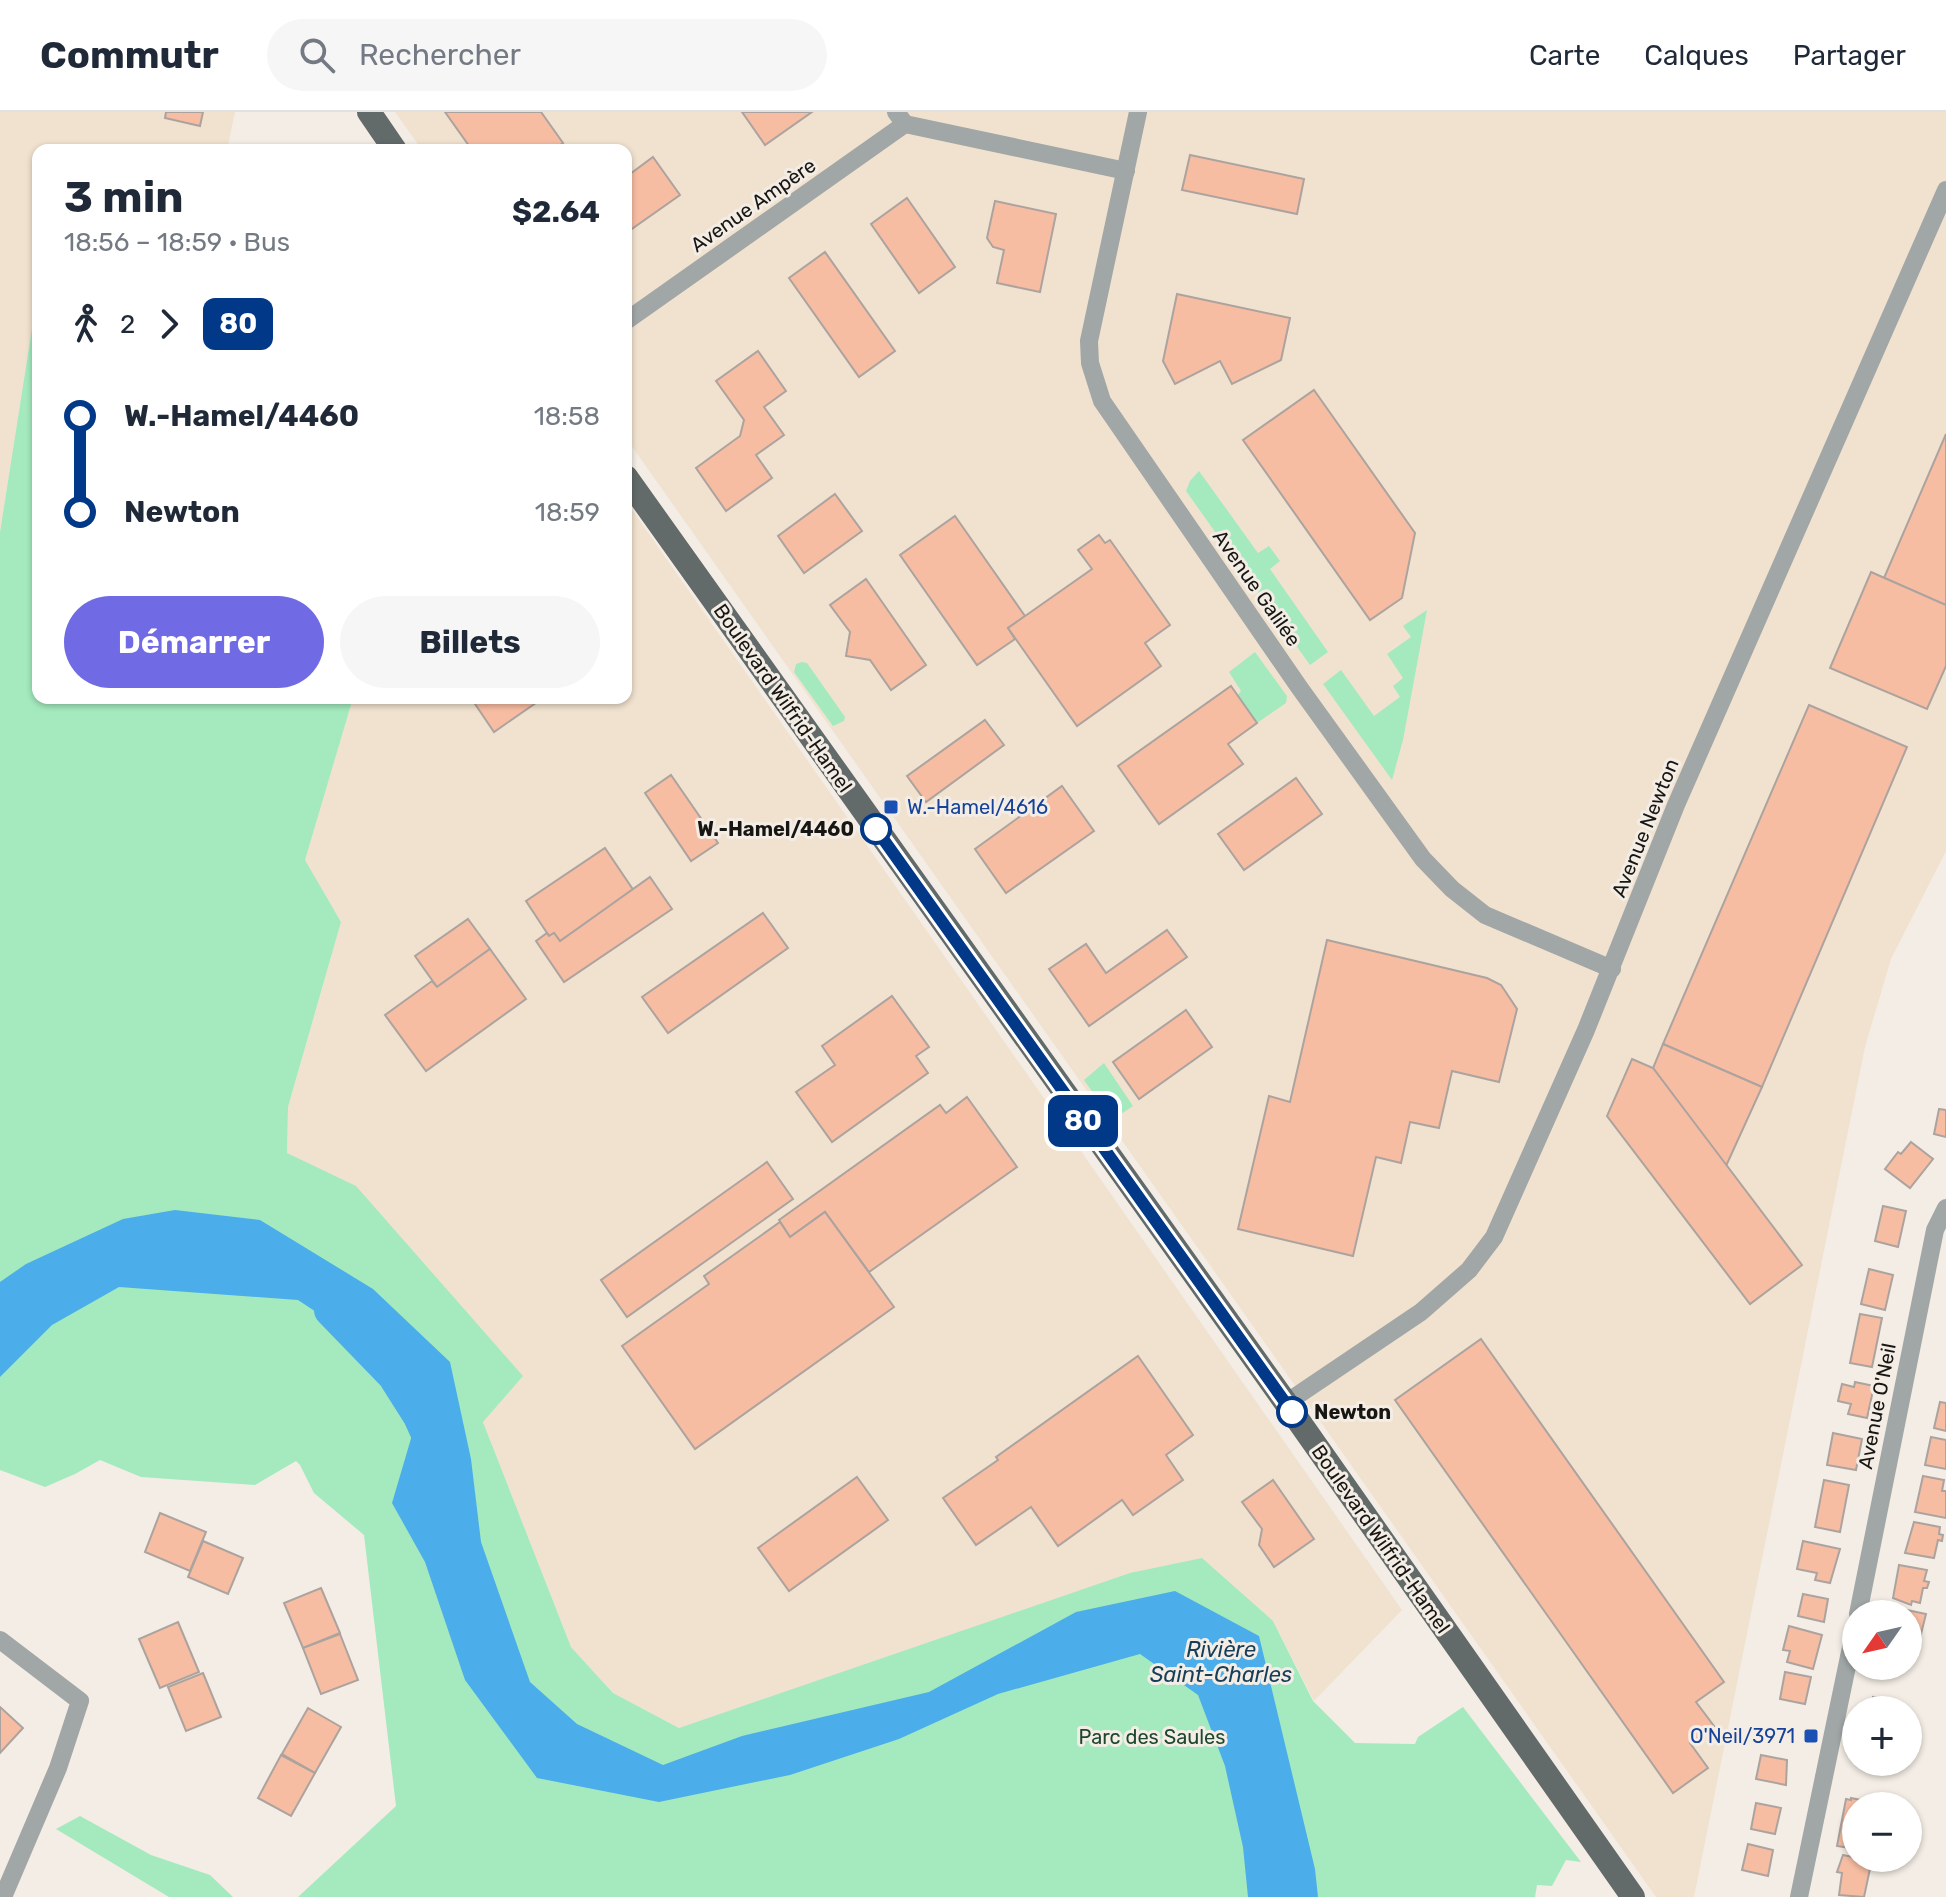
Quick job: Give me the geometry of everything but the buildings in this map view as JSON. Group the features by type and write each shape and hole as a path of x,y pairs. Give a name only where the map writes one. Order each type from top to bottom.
{"main road":[{"path":"369,112 391,144"},
{"name":"Boulevard Wilfrid-Hamel","path":"632,485 1286,1403 1633,1897"}],"street":[{"name":"Avenue Galilée","path":"1138,112 1089,341 1090,363 1102,401 1290,675 1423,859 1452,889 1485,915 1612,969"},
{"path":"900,118 1126,171"},
{"name":"Avenue Ampère","path":"632,317 900,118"},
{"name":"Avenue Newton","path":"1286,1403 1421,1312 1469,1270 1494,1237 1612,969 1676,805 1946,190"},
{"name":"Avenue O'Neil","path":"1861,1600 1935,1230 1946,1208"},
{"path":"0,1640 80,1701 58,1768 3,1897"},
{"path":"1799,1897 1844,1680"}],"shaded area":[{"path":"0,112 235,112 228,144 32,144 32,328 0,532"},
{"path":"395,112 1946,112 1946,851 1891,959 1865,1047 1694,1897 1656,1897 632,446 632,144 418,144"},
{"path":"632,510 1402,1610 1314,1701 1273,1621 888,1658 679,1728 613,1693 571,1647 483,1422 522,1376 287,1153 288,1107 341,922 304,860 351,704 632,704"}],"green space":[{"name":"Parc des Saules","path":"32,328 32,704 351,704 305,860 341,922 288,1107 287,1153 356,1186 523,1376 483,1422 571,1647 613,1693 679,1728 1130,1573 1202,1558 1273,1621 1313,1701 1355,1743 1415,1744 1418,1737 1463,1707 1581,1862 1566,1860 1552,1886 1537,1885 1535,1897 298,1897 396,1806 364,1535 314,1493 296,1461 255,1485 141,1477 100,1460 45,1487 0,1470 0,532"},
{"path":"1199,471 1258,553 1269,546 1280,561 1270,569 1328,652 1310,665 1186,491"},
{"path":"1427,610 1403,740 1392,780 1323,684 1341,670 1374,716 1400,697 1393,686 1403,678 1387,654 1411,637 1403,626"},
{"path":"1255,652 1287,696 1286,703 1257,723 1237,696 1241,691 1229,672"},
{"path":"807,663 845,717 844,721 833,726 794,672 796,664"},
{"path":"1104,1063 1133,1106 1112,1120 1084,1080"},
{"path":"80,1816 151,1855 210,1875 233,1897 169,1897 56,1829"}],"water":[{"name":"Rivière Saint-Charles","path":"175,1210 260,1220 373,1289 450,1362 471,1459 481,1542 530,1682 577,1724 663,1765 742,1736 929,1692 1076,1612 1175,1591 1259,1636 1315,1869 1318,1897 1248,1897 1243,1847 1225,1766 1198,1695 1140,1654 998,1694 899,1739 790,1775 659,1802 537,1778 465,1680 425,1562 392,1503 420,1408 372,1349 298,1300 119,1287 52,1325 0,1377 0,1282 26,1264 123,1219"}],"waterway":[{"name":"Rivière Saint-Charles","path":"331,1310 394,1375 420,1416 438,1456"}],"bus line":[{"name":"80","path":"876,829 1292,1412"}],"place":[{"name":"W.-Hamel/4616","path":"891,807"},
{"name":"W.-Hamel/4460","path":"876,829"},
{"name":"Newton","path":"1292,1412"},
{"name":"O'Neil/3971","path":"1811,1736"}]}
